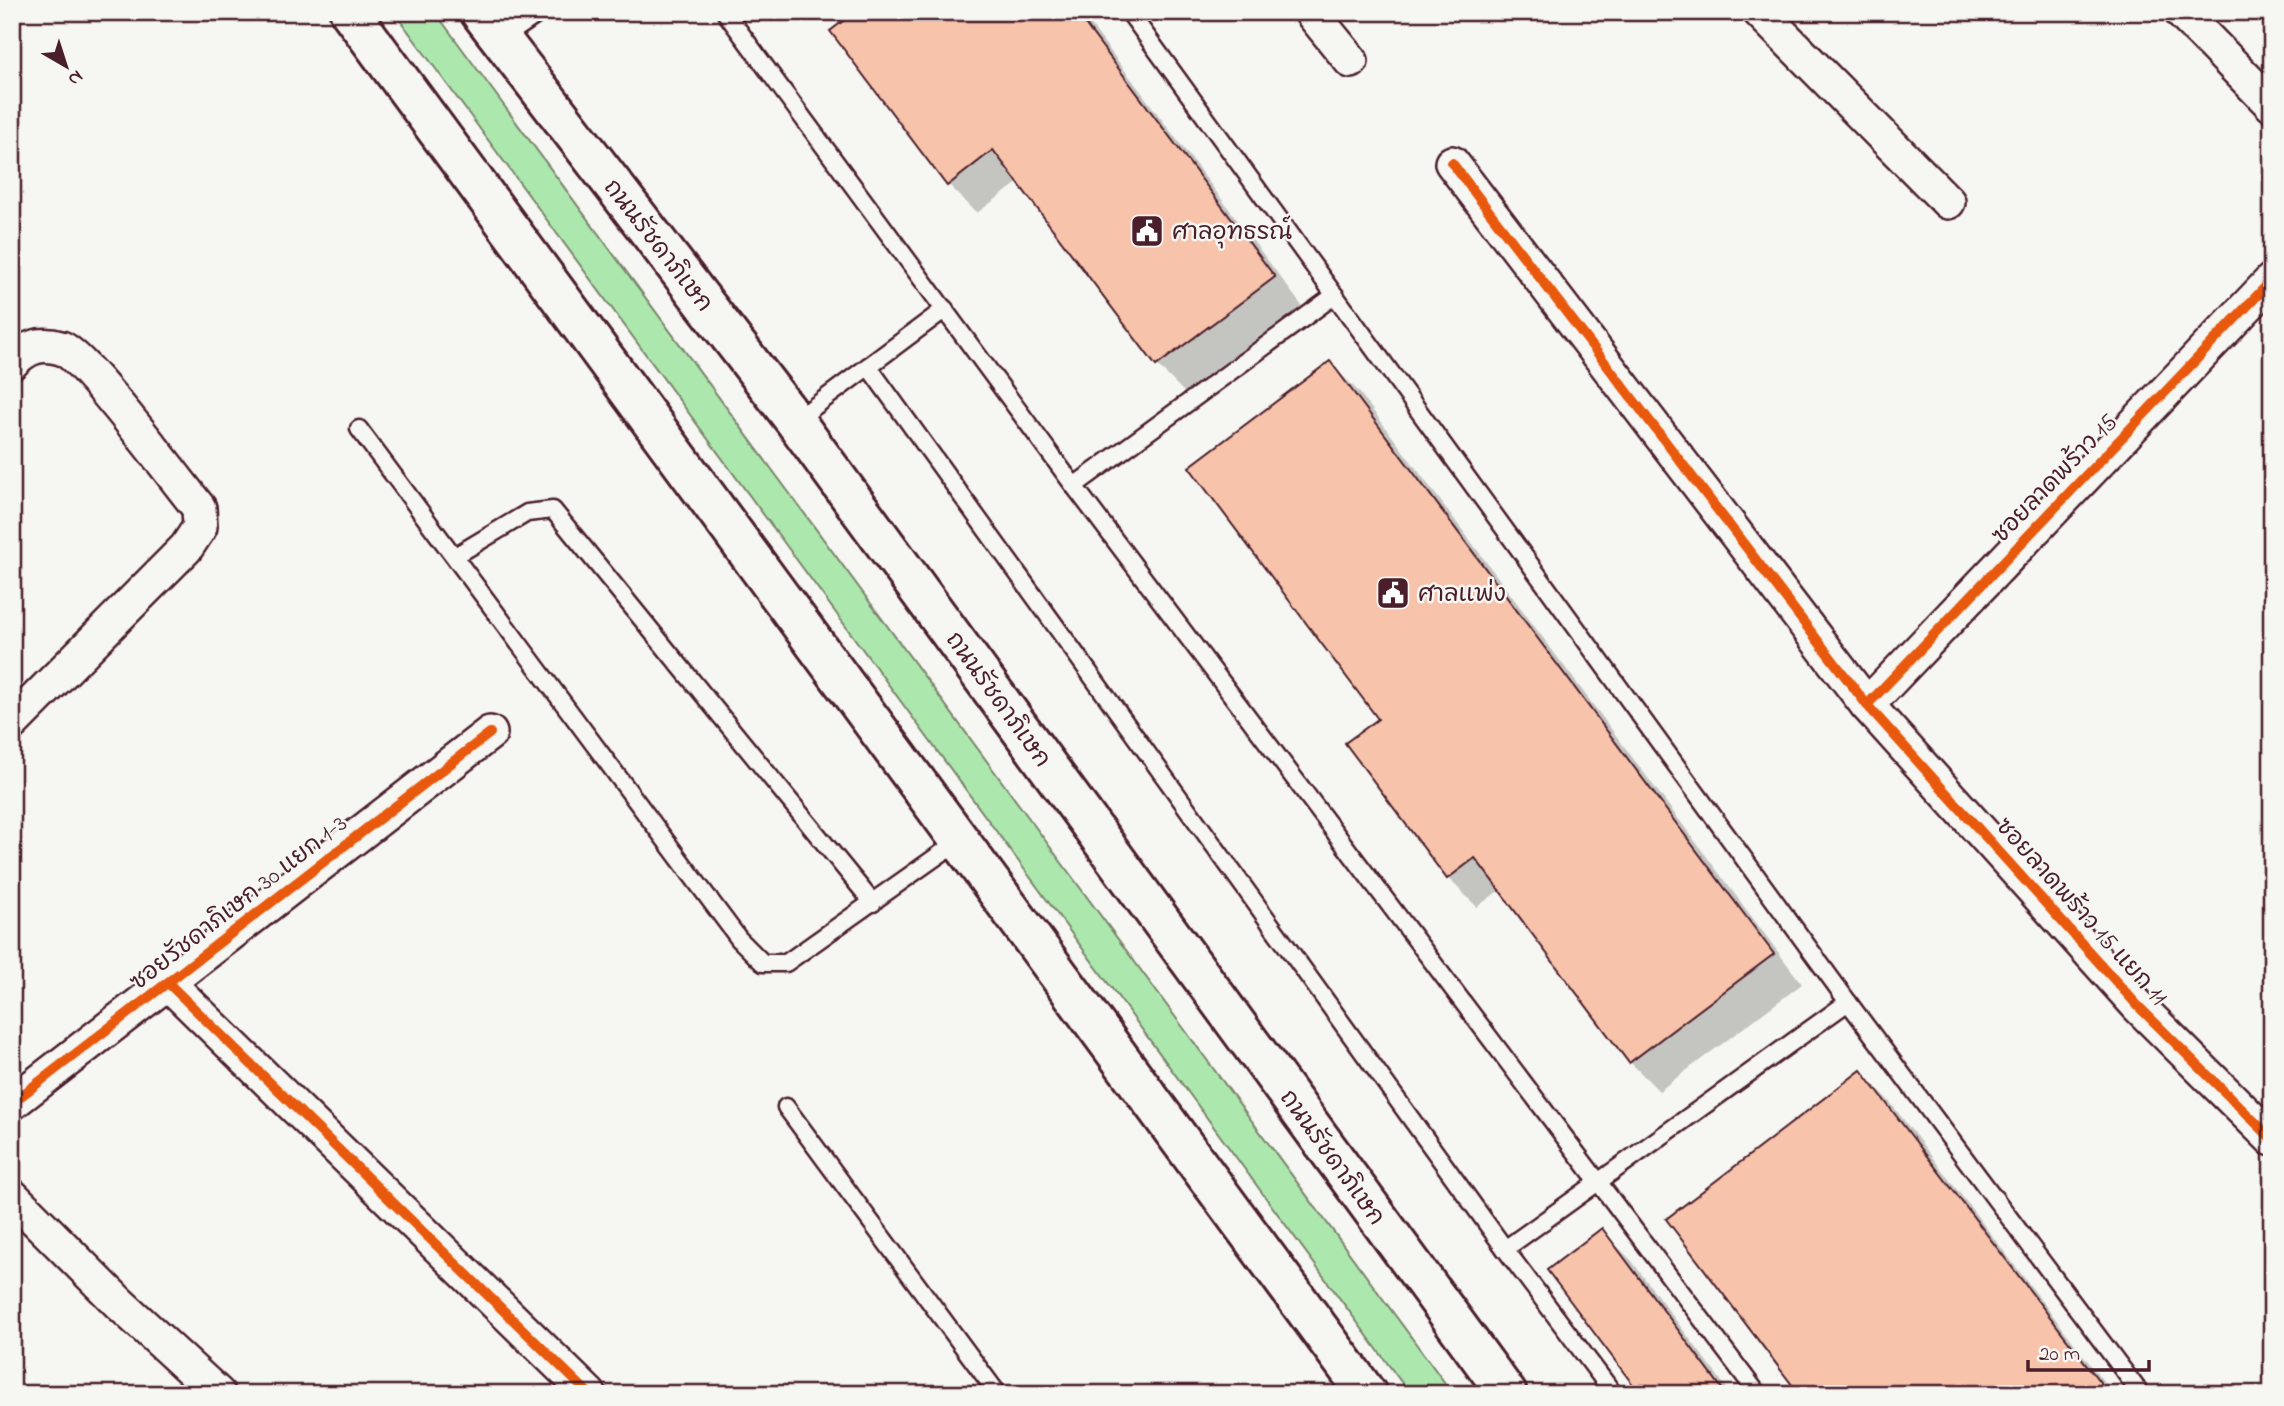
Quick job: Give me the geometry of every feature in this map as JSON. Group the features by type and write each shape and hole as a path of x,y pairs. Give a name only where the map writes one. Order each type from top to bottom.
{"main road":[{"path":"350,12 1367,1394"},
{"name":"ถนนรัชดาภิเษก","path":"490,26 795,421 1507,1394"}],"street":[{"path":"1311,12 1351,61"},
{"path":"1760,12 1948,202"},
{"path":"2181,12 2272,105"},
{"name":"ซอยลาดพร้าว 15 แยก 11","path":"1451,163 1867,705 2138,1006 2272,1139"},
{"name":"ซอยลาดพร้าว 15","path":"1867,705 2272,280"},
{"path":"12,362 25,349 39,344 64,349 93,376 200,508 201,527 186,548 12,723"},
{"name":"ซอยรัชดาภิเษก 30 แยก 1-3","path":"12,1103 490,733"},
{"path":"168,983 589,1394"},
{"path":"12,1196 119,1303 218,1394"}],"lane":[{"path":"490,26 541,12"},
{"path":"725,12 1074,486 1758,1394"},
{"path":"1129,12 1848,1002 2141,1394"},
{"path":"1074,486 1335,295"},
{"path":"795,421 945,309"},
{"path":"868,366 1505,1249 1614,1394"},
{"path":"359,429 740,939 763,963 786,963 960,840"},
{"path":"455,556 527,513 553,510 873,903"},
{"path":"1505,1249 1848,1002"},
{"path":"786,1107 999,1394"}],"green space":[{"path":"394,12 435,12 1453,1394 1410,1394"}],"building":[{"name":"ศาลอุทธรณ์","path":"855,12 1076,12 1275,277 1156,366 993,150 947,186 830,31"},
{"name":"ศาลแพ่ง","path":"1330,361 1774,954 1629,1063 1475,858 1447,879 1345,743 1378,719 1189,467"},
{"path":"1861,1070 2109,1394 1799,1394 1666,1219"},
{"path":"1602,1228 1726,1394 1640,1394 1547,1270"}],"cycle path":[{"path":"1452,163 1867,705 2138,1006 2272,1139"},
{"path":"1867,705 2272,280"},
{"path":"12,1103 490,733"},
{"path":"168,983 589,1394"}],"place":[{"name":"ศาลอุทธรณ์","path":"1147,231"},
{"name":"ศาลแพ่ง","path":"1393,593"}]}
